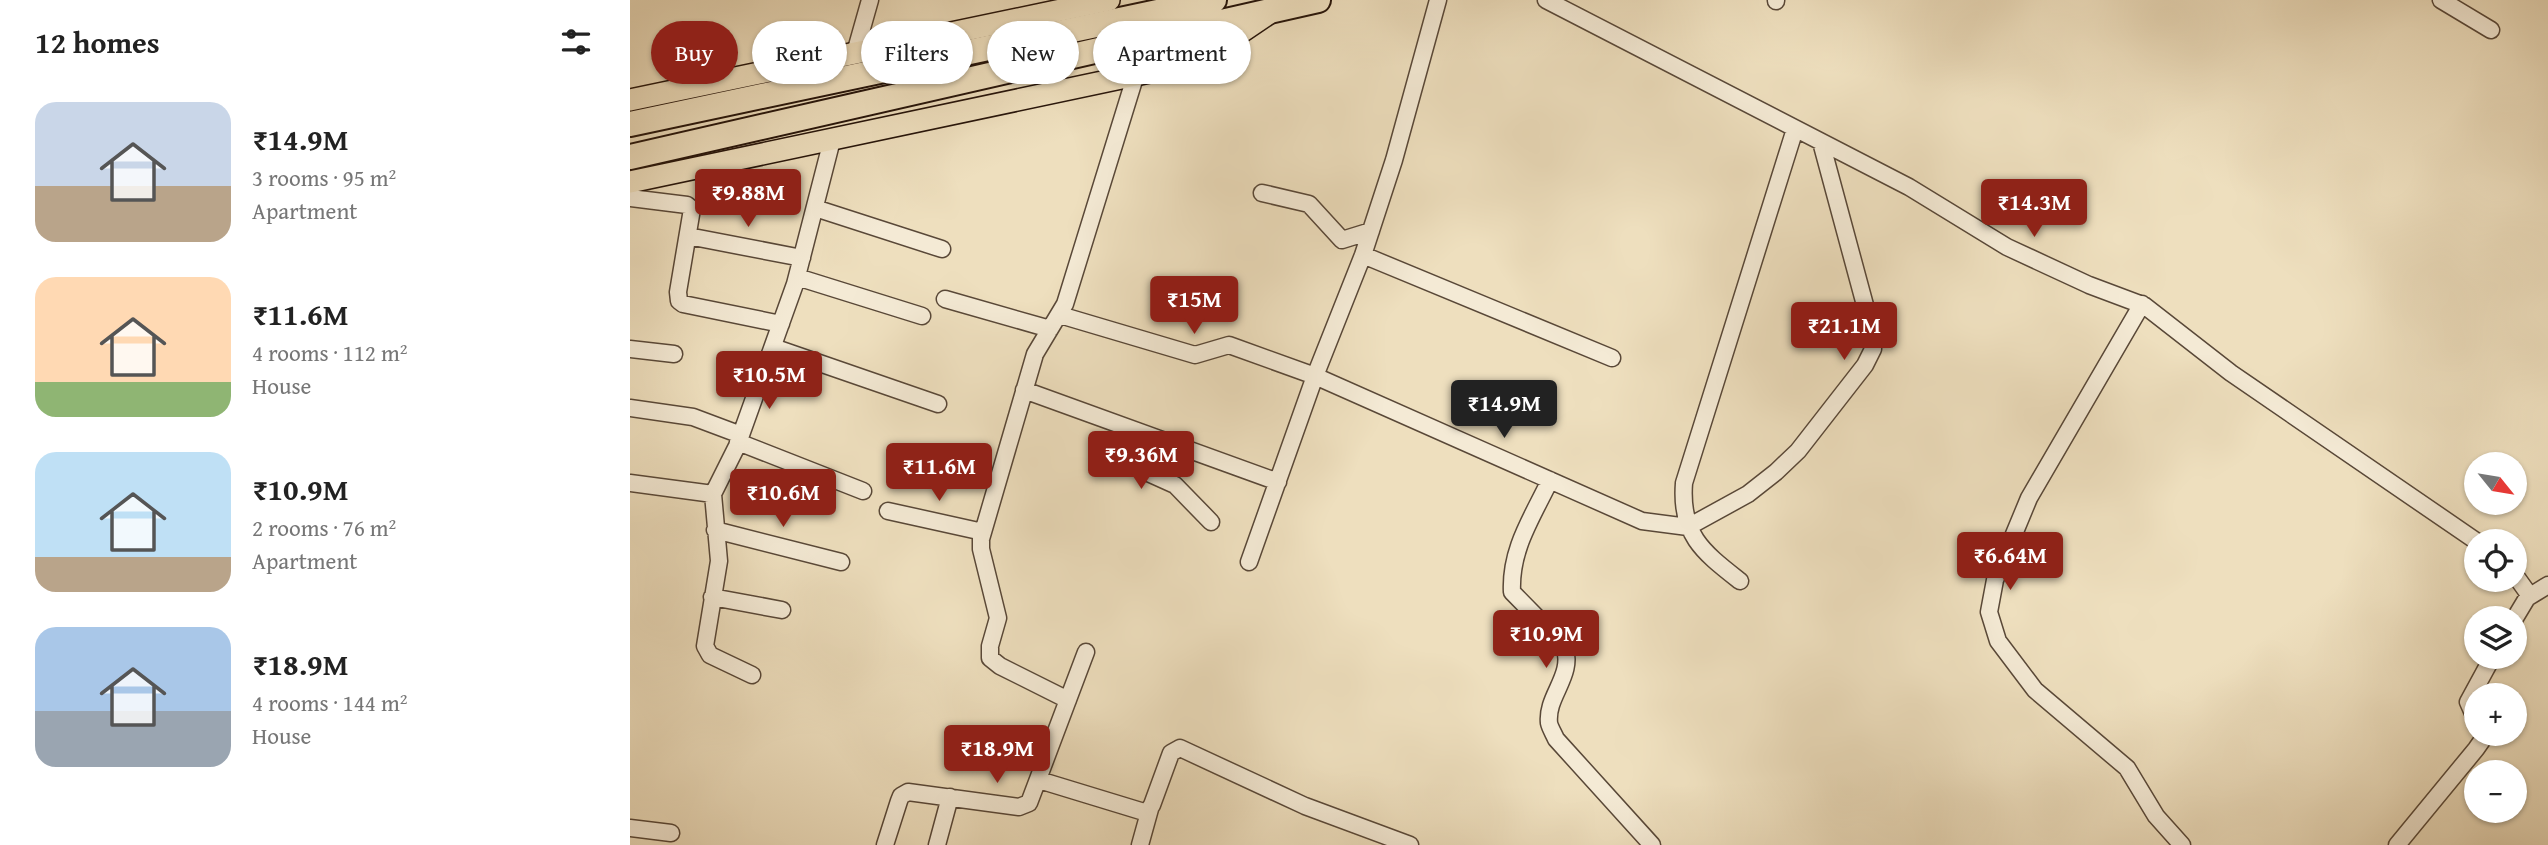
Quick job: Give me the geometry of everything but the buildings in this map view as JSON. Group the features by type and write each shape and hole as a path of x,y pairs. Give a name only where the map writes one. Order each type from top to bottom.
{"highway":[{"path":"630,124 1202,11 1273,10 1318,0"},
{"path":"630,157 881,98 1202,11"}],"main road":[{"path":"630,100 1110,0"},
{"path":"1251,25 1273,10"},
{"path":"630,182 1093,84"}],"street":[{"path":"855,53 870,0"},
{"path":"1249,562 1315,376 1363,255 1394,160 1438,0"},
{"path":"1546,0 1912,189 2007,247 2095,288 2143,304 2231,373 2464,533"},
{"path":"2441,0 2491,30"},
{"path":"1068,701 999,666 990,658 990,646 998,618 981,549 983,531 1037,348 1060,315 1133,84"},
{"path":"1741,581 1705,552 1694,539 1688,527 1683,497 1687,470 1795,129"},
{"path":"752,675 707,652 705,640 719,561 713,494 739,439 797,277 832,139"},
{"path":"1060,315 1195,355 1230,345 1315,376 1648,523 1688,527 1748,494 1788,461 1865,365 1873,349 1872,331 1821,142"},
{"path":"1262,193 1309,204 1342,240 1371,231"},
{"path":"630,198 690,206 692,212 678,292 679,301 781,324"},
{"path":"815,208 942,249"},
{"path":"688,236 802,258"},
{"path":"1363,255 1612,358"},
{"path":"797,277 922,316"},
{"path":"945,299 1050,330"},
{"path":"2143,304 2027,503 1994,580 1989,612 1998,641 2035,690 2127,768 2156,816 2182,845"},
{"path":"773,347 938,404"},
{"path":"630,349 674,354"},
{"path":"1024,390 1278,482"},
{"path":"630,408 693,417 863,491"},
{"path":"1129,428 1135,467 1175,485 1211,522"},
{"path":"1550,480 1515,553 1511,570 1511,592 1564,645 1567,654 1567,669 1550,710 1549,724 1556,739 1652,845"},
{"path":"630,483 713,494"},
{"path":"888,511 983,531"},
{"path":"715,530 842,562"},
{"path":"2523,606 2530,596 2548,585"},
{"path":"2527,592 2530,596"},
{"path":"712,597 782,610"},
{"path":"885,845 904,793 1023,807 1032,800 1086,652"},
{"path":"2397,845 2478,746"},
{"path":"1140,845 1171,753 1180,748 1305,806 1410,845"},
{"path":"1039,780 1140,812 1150,809"},
{"path":"936,845 950,797"},
{"path":"630,828 671,833"}]}
